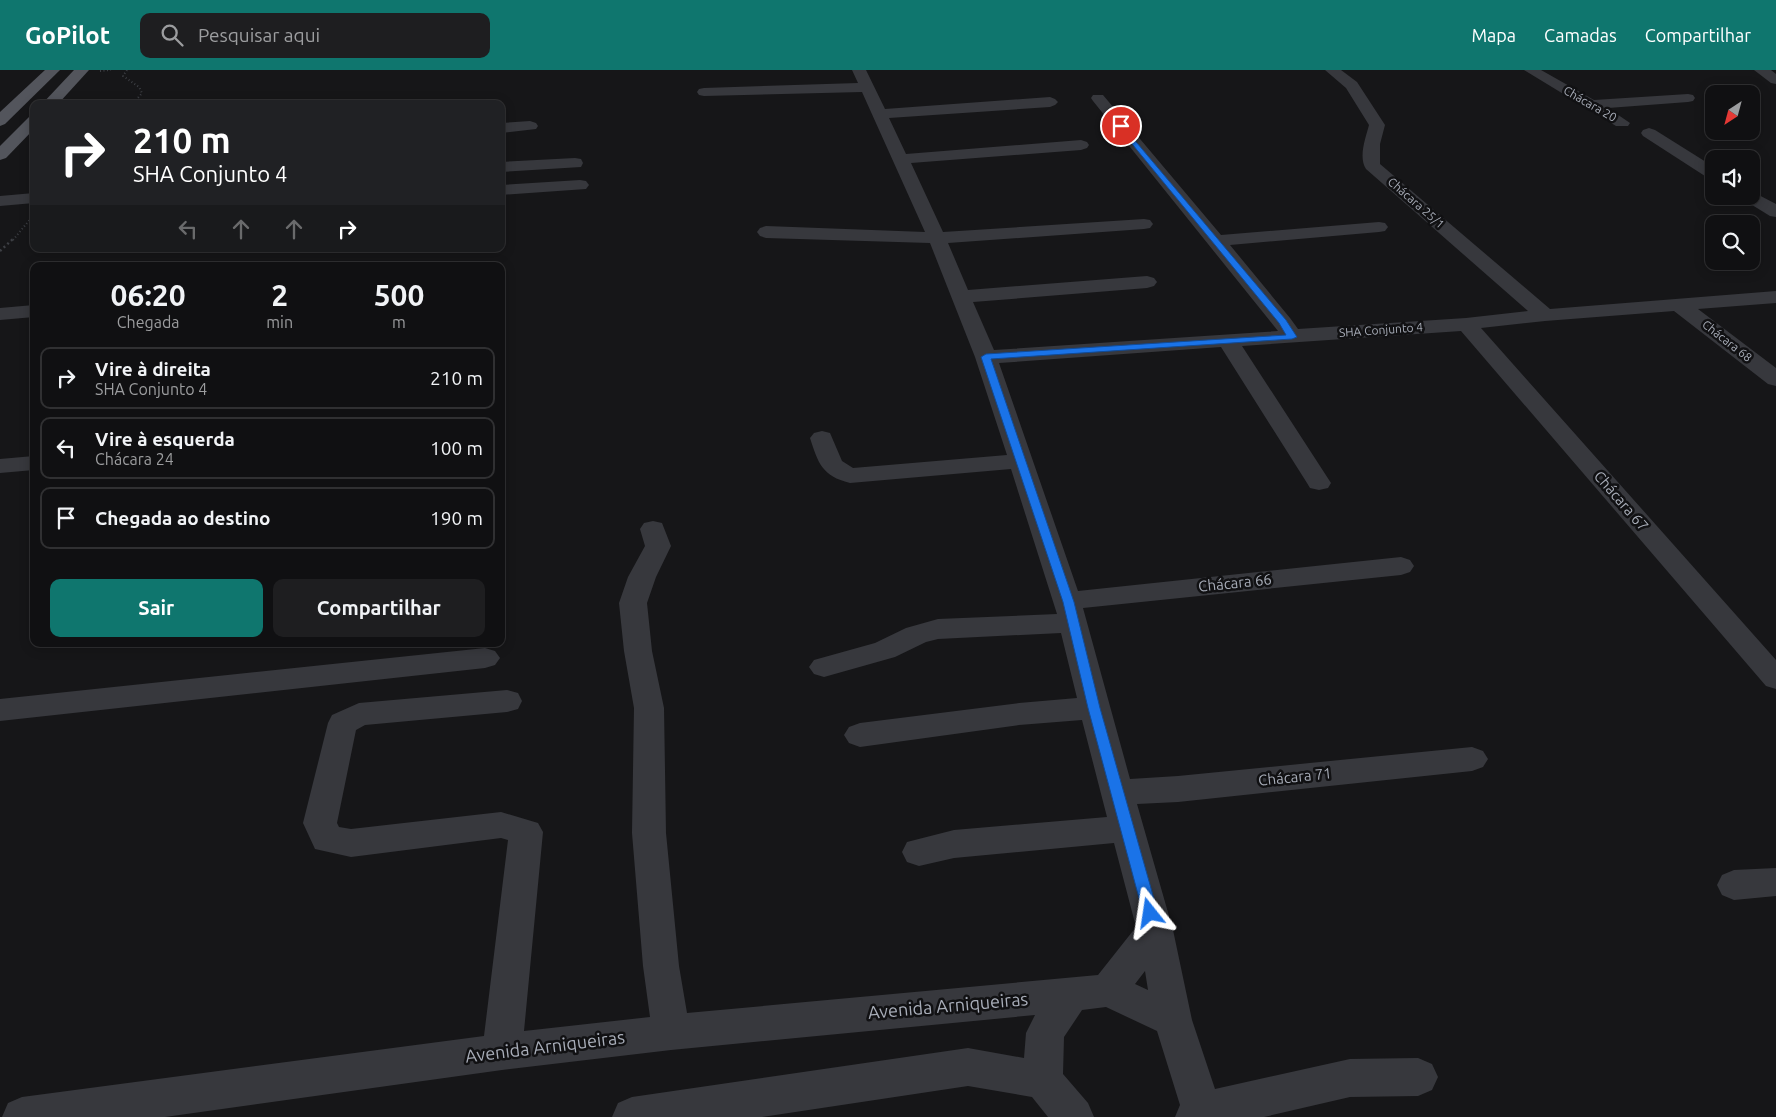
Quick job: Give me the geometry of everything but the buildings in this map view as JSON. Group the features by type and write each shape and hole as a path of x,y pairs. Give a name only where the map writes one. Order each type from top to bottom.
{"main road":[{"path":"5,115 53,70"},
{"path":"53,100 82,70"},
{"path":"5,115 30,107"},
{"path":"5,115 30,124"},
{"path":"0,155 30,125"}],"street":[{"name":"Chácara 25/1","path":"1332,70 1352,84 1377,125 1372,144 1372,166 1545,315"},
{"name":"Chácara 20","path":"1531,70 1622,123"},
{"path":"1761,70 1776,80"},
{"path":"704,92 863,79 937,238 986,357 1071,613 1094,708 1155,930 1173,1020 1200,1115 1350,1078 1418,1077"},
{"path":"1098,98 1282,322 1292,337"},
{"path":"1592,105 1688,98"},
{"path":"878,114 1050,102"},
{"path":"505,128 530,126"},
{"path":"1649,133 1705,168"},
{"path":"900,159 1081,145"},
{"path":"505,167 575,163"},
{"path":"505,190 580,185"},
{"path":"0,201 30,198"},
{"path":"1760,202 1776,212"},
{"path":"766,232 937,238 1144,224"},
{"path":"1214,240 1379,226"},
{"path":"961,297 1147,282"},
{"name":"SHA Conjunto 4","path":"986,357 1466,324 1545,315 1776,297"},
{"name":"Chácara 68","path":"1678,304 1776,379"},
{"path":"0,314 30,312"},
{"name":"Chácara 67","path":"1466,324 1776,679"},
{"path":"1228,341 1319,483"},
{"path":"822,438 832,466 840,473 850,476 1020,462"},
{"path":"0,466 30,463"},
{"path":"653,529 658,546 642,577 633,603 638,651 649,708 649,833 661,966 671,1032"},
{"name":"Chácara 66","path":"824,667 885,650 916,635 938,629 1071,613 1099,597 1402,566"},
{"path":"0,710 485,658"},
{"path":"502,1052 526,832 501,825 351,843 327,839 320,822 343,723 360,714 507,701"},
{"path":"860,735 1019,714 1094,708"},
{"name":"Chácara 71","path":"1117,792 1178,789 1472,759"},
{"path":"919,852 971,842 1128,829"},
{"path":"1734,885 1776,882"},
{"path":"1155,930 1108,990 1173,1020"},
{"name":"Avenida Arniqueiras","path":"22,1117 502,1052 671,1032 1108,990"},
{"path":"1043,1080 1045,1033 1070,995"},
{"path":"632,1117 968,1067 1043,1080 1074,1117"}],"path":[{"path":"127,70 123,76 139,87 142,93 136,100"},
{"path":"0,251 14,239 30,221"}],"route":[{"path":"1121,126 1282,322 1292,337 986,357 1068,602 1094,708 1150,913"}]}
